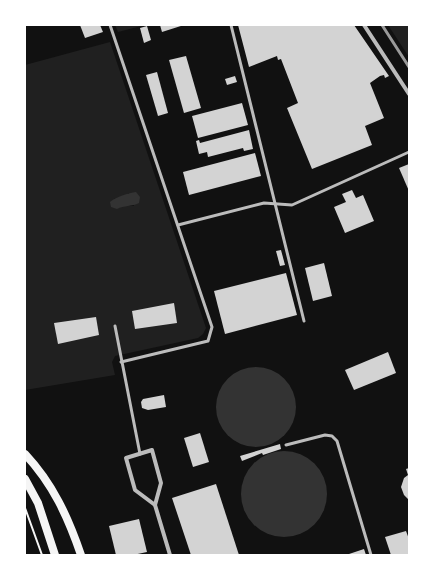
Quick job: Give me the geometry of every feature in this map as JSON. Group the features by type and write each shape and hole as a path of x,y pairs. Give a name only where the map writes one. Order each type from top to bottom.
{"main road":[{"path":"25,454 50,485 61,504 81,555"},
{"path":"25,479 38,503 56,555"}],"street":[{"path":"364,25 409,94"},
{"path":"155,505 135,490 126,458 152,450 161,483 155,505 170,555"}],"lane":[{"path":"110,25 212,327 211,335 208,341 121,362"},
{"path":"231,25 304,321"},
{"path":"178,225 264,203 292,205 409,152"},
{"path":"115,326 140,454"},
{"path":"286,445 325,434 332,436 337,441 371,555"}],"path":[{"path":"25,508 42,555"}],"shaded area":[{"path":"115,25 145,25 118,32"},
{"path":"388,25 409,25 409,57"},
{"path":"110,42 206,328 203,334 198,338 115,356 112,362 115,375 25,390 25,65","holes":["129,193 134,206 122,206 114,199 125,196"]},
{"path":"136,192 140,197 139,203 117,209 111,207 110,202 115,198"},
{"path":"256,367 271,370 284,379 293,392 296,407 293,422 284,435 271,444 256,447 241,444 228,435 219,422 216,407 219,392 228,379 241,370"},
{"path":"276,451 292,451 301,454 315,463 324,477 327,486 327,502 324,511 315,525 301,534 292,537 276,537 260,530 253,525 248,518 241,502 241,486 248,470 253,463 260,458"}],"building":[{"path":"80,25 100,25 103,32 85,38"},
{"path":"160,25 184,25 162,32"},
{"path":"238,25 354,25 389,76 385,78 384,75 380,76 370,83 384,118 365,126 372,145 312,169 287,108 298,103 281,59 278,60 277,56 249,67"},
{"path":"147,26 151,40 144,43 140,28"},
{"path":"186,56 201,108 184,113 169,60"},
{"path":"157,72 168,113 158,116 146,75"},
{"path":"235,76 237,82 227,85 225,79"},
{"path":"242,103 248,125 198,138 192,116"},
{"path":"249,130 253,149 244,151 243,148 208,157 207,152 199,154 196,141 199,140 200,143"},
{"path":"255,153 261,176 189,195 183,172"},
{"path":"409,164 409,191 399,168"},
{"path":"352,190 356,198 363,195 374,221 345,233 334,207 346,202 342,194"},
{"path":"281,250 285,265 280,266 276,251"},
{"path":"324,263 332,296 313,301 305,268"},
{"path":"286,273 297,315 225,334 214,291"},
{"path":"174,303 177,323 135,329 132,311"},
{"path":"96,317 99,335 58,344 54,323"},
{"path":"388,352 396,373 354,390 345,370"},
{"path":"164,395 166,407 148,410 142,408 141,402 143,399"},
{"path":"200,433 209,462 193,467 184,438"},
{"path":"280,444 281,449 263,455 262,453 242,461 240,456"},
{"path":"409,468 409,500 404,495 401,487 404,478 408,475 406,469"},
{"path":"216,484 239,555 191,555 172,498"},
{"path":"139,519 147,552 133,555 116,555 109,526"},
{"path":"406,531 409,539 409,555 391,555 385,537"},
{"path":"364,549 366,555 346,555"}],"railway":[{"path":"382,25 409,67"}]}
